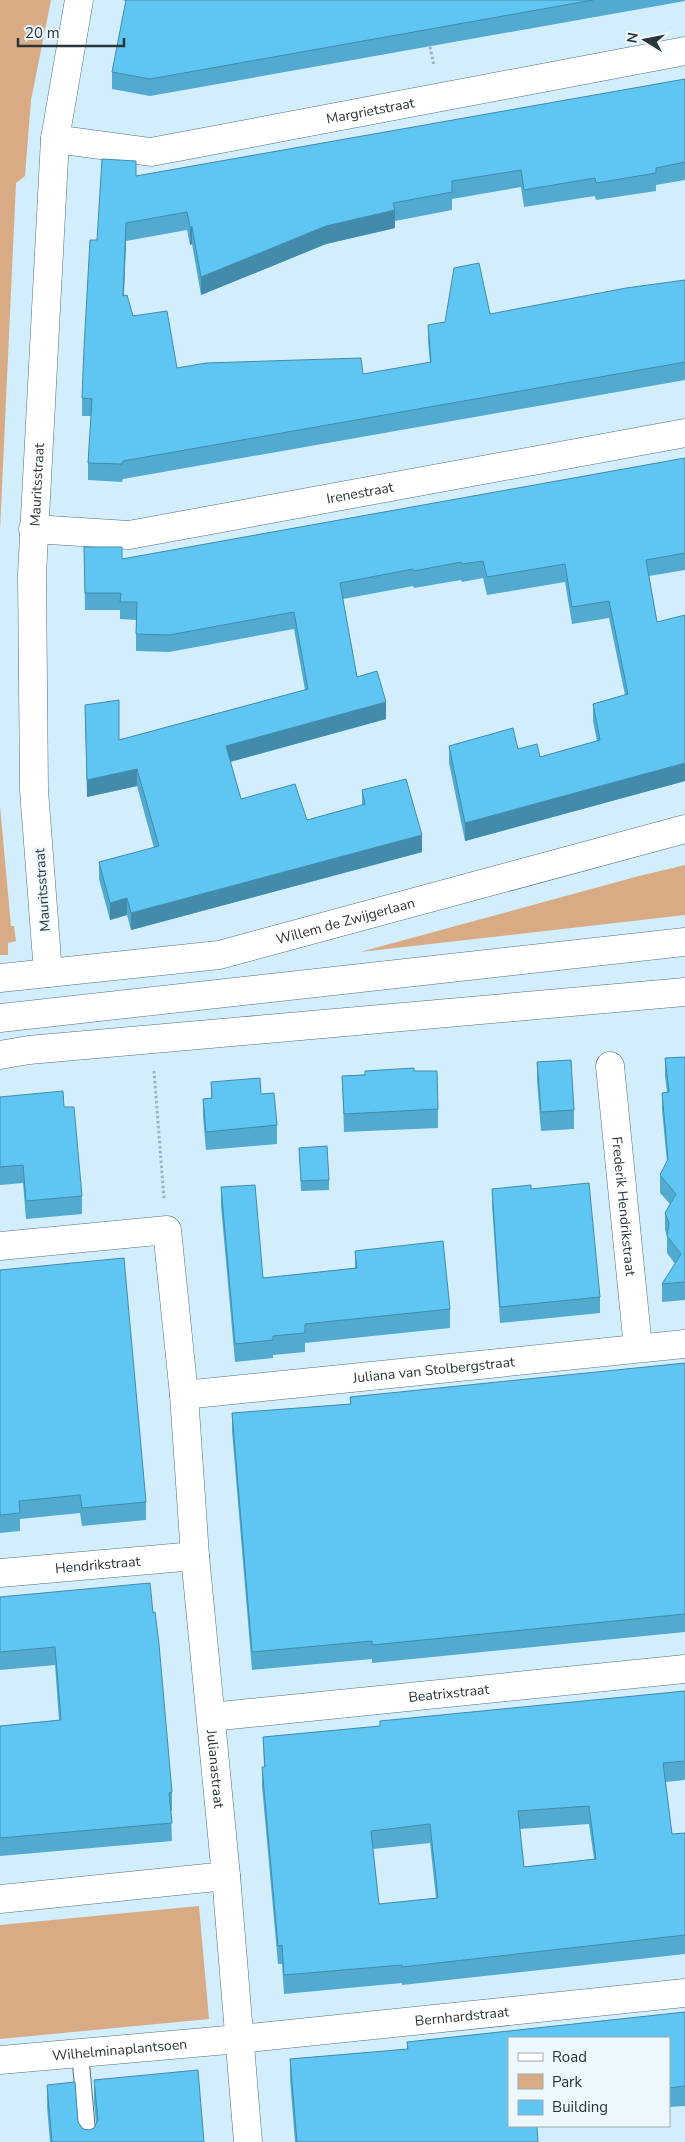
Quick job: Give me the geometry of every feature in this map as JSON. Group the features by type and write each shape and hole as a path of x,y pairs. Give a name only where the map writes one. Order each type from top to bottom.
{"street":[{"name":"Mauritsstraat","path":"48,973 34,790 33,529 55,139 79,0"},
{"name":"Margrietstraat","path":"55,139 151,152 685,51"},
{"name":"Irenestraat","path":"33,529 129,535 685,433"},
{"name":"Willem de Zwijgerlaan","path":"0,978 219,955 685,829"},
{"path":"0,1018 685,942"},
{"path":"0,1055 30,1050 685,992"},
{"name":"Frederik Hendrikstraat","path":"610,1066 638,1348"},
{"path":"0,1246 167,1230"},
{"name":"Julianastraat","path":"167,1230 184,1395 195,1556 212,1717 248,2142"},
{"name":"Juliana van Stolbergstraat","path":"184,1395 685,1344"},
{"name":"Hendrikstraat","path":"0,1573 195,1556"},
{"name":"Beatrixstraat","path":"212,1717 685,1669"},
{"path":"0,1899 226,1876"},
{"name":"Bernhardstraat","path":"239,2039 685,1993"},
{"name":"Wilhelminaplantsoen","path":"0,2060 239,2039"}],"lane":[{"path":"80,2053 88,2142"}],"path":[{"path":"429,39 439,97"},
{"path":"154,1070 167,1230"}],"green space":[{"path":"0,0 51,0 31,100 25,176 16,183 0,531"},
{"path":"0,806 11,926 14,926 16,941 8,943 8,955 0,955"},
{"path":"685,865 685,915 360,952 639,876"},
{"path":"199,1906 209,2019 0,2039 0,1925"}],"building":[{"path":"126,0 593,0 150,79 112,72"},
{"path":"685,79 685,162 656,168 656,173 596,183 595,178 524,190 521,170 452,181 452,192 393,203 395,210 326,226 201,277 192,227 190,227 187,212 126,223 123,296 127,295 133,316 167,311 177,368 206,363 361,358 363,374 431,362 428,325 445,322 454,268 479,263 490,314 626,288 685,280 685,362 123,461 122,464 88,463 92,399 82,398 84,348 90,240 97,240 102,159 136,161 136,176"},
{"path":"685,458 685,553 646,560 657,622 685,615 685,763 465,823 449,746 513,728 518,749 537,744 540,757 600,740 593,704 628,694 609,601 572,607 565,564 487,577 483,561 462,564 461,562 340,583 357,677 377,671 386,702 226,746 241,799 295,784 307,820 365,804 362,790 406,779 422,835 131,913 127,898 110,903 99,862 159,846 137,769 87,780 85,705 119,700 119,740 308,689 294,612 169,635 136,634 137,602 120,602 121,593 85,593 84,547 122,547 122,559"},
{"path":"685,1057 685,1282 662,1284 681,1254 667,1236 669,1223 665,1213 676,1194 660,1175 668,1159 662,1093 669,1092 665,1058"},
{"path":"571,1060 574,1110 541,1112 537,1062"},
{"path":"414,1068 414,1071 437,1071 438,1109 344,1114 342,1076 365,1075 365,1071"},
{"path":"260,1078 261,1094 274,1093 277,1125 206,1132 203,1099 212,1098 211,1082"},
{"path":"63,1091 64,1107 74,1107 82,1196 26,1201 23,1165 0,1167 0,1097"},
{"path":"327,1146 329,1180 301,1181 299,1148"},
{"path":"589,1183 600,1297 500,1307 492,1189 531,1185 531,1189"},
{"path":"255,1185 263,1278 357,1268 355,1251 443,1241 450,1309 305,1324 305,1333 273,1336 273,1340 235,1344 221,1187"},
{"path":"124,1258 146,1502 82,1508 80,1495 19,1501 20,1513 0,1515 0,1270"},
{"path":"685,1363 685,1614 372,1645 372,1641 252,1652 232,1413 351,1404 350,1397"},
{"path":"150,1583 159,1644 172,1792 169,1793 172,1823 0,1838 0,1726 61,1720 55,1647 0,1652 0,1597"},
{"path":"685,1691 685,1761 663,1763 672,1834 685,1833 685,1935 402,1967 402,1965 284,1975 282,1945 278,1946 262,1767 265,1767 263,1737 380,1726 380,1721","holes":["589,1806 596,1859 524,1867 518,1811","430,1824 438,1898 379,1904 371,1831"]},
{"path":"685,2012 685,2086 670,2088 670,2037 508,2037 508,2127 537,2127 538,2142 297,2142 290,2059 408,2049 407,2042"},
{"path":"198,2070 204,2142 52,2142 47,2085 75,2082 78,2122 83,2129 89,2130 94,2128 98,2120 94,2080"}]}
